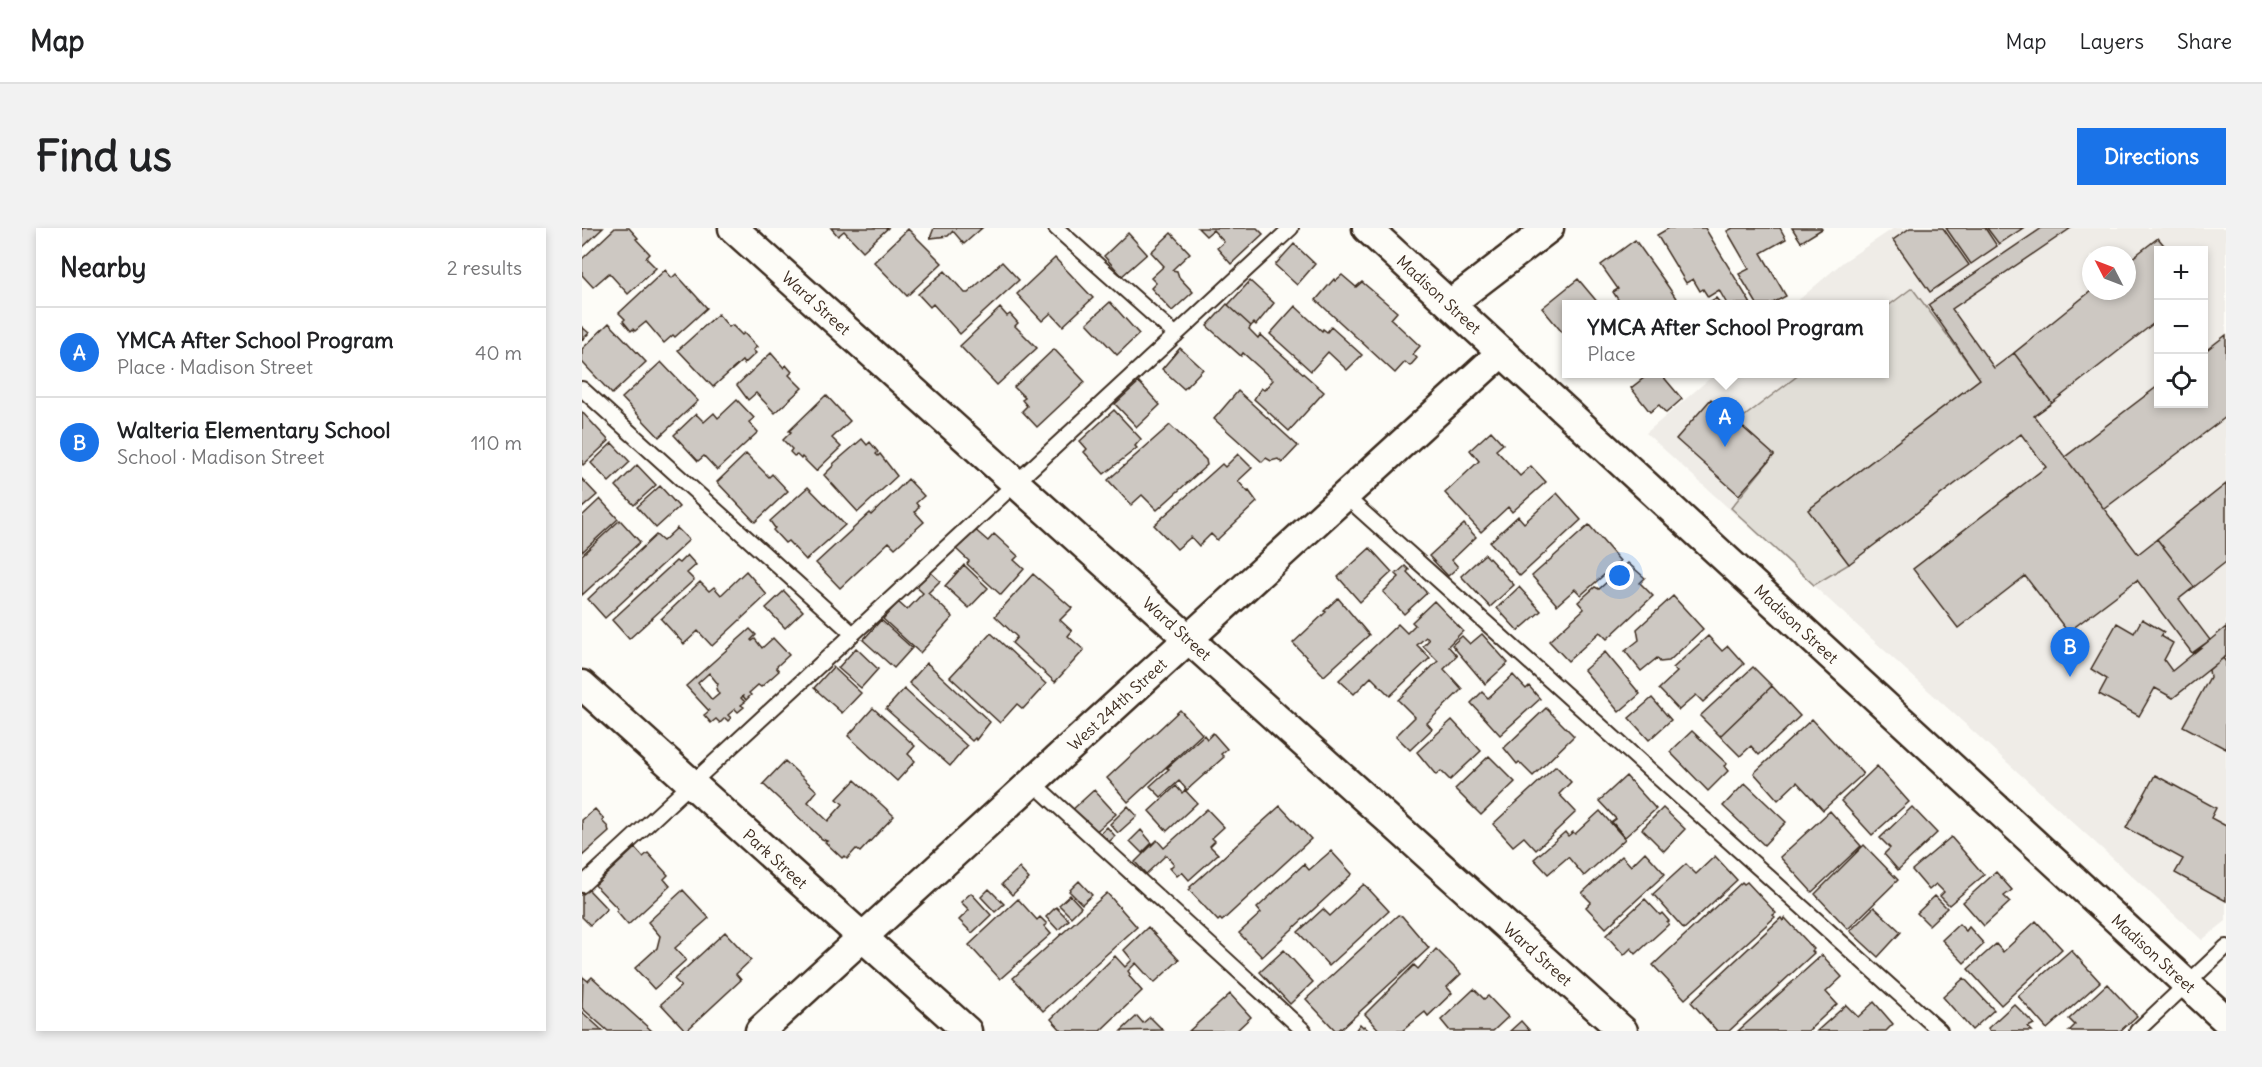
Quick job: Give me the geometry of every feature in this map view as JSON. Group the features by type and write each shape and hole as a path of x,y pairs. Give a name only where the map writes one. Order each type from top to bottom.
{"street":[{"name":"Ward Street","path":"733,228 1623,1031"},
{"name":"Madison Street","path":"1367,228 2226,1020"},
{"path":"1450,304 1549,228"},
{"name":"West 244th Street","path":"760,1031 1502,352"},
{"name":"Park Street","path":"582,685 967,1031"}],"lane":[{"path":"1056,228 1176,335"},
{"path":"582,885 1291,228"},
{"path":"582,389 853,634"},
{"path":"1345,496 1940,1031"},
{"path":"1032,782 1304,1031"},
{"path":"2137,1031 2226,947"}],"shaded area":[{"path":"1894,228 2226,228 2226,921 2202,940 1646,433 1710,378 1889,378 1889,300 1799,300 1843,262"},
{"path":"1912,288 1980,379 1809,510 1849,564 1814,585 1731,508 1774,455 1737,422 1795,378 1889,378 1889,305"}],"building":[{"path":"582,228 603,228 582,248"},
{"path":"615,228 629,228 650,254 646,258 656,268 628,294 609,273 593,287 582,275 582,259"},
{"path":"831,228 888,228 863,251 844,231 838,236"},
{"path":"934,228 982,228 964,244 953,231 948,236 930,238"},
{"path":"1198,228 1257,228 1263,234 1231,264 1217,248 1224,242 1213,230 1206,236"},
{"path":"1669,228 1705,228 1749,300 1725,300 1719,290 1708,297 1703,289 1700,291 1693,279 1686,283 1657,235"},
{"path":"1733,228 1780,228 1786,239 1761,253 1786,296 1778,300 1755,300 1739,274 1749,269 1727,231"},
{"path":"1792,228 1821,228 1822,229 1801,242"},
{"path":"1910,228 1943,228 1969,265 1930,292 1893,240"},
{"path":"1946,228 1985,228 1997,246 1971,264"},
{"path":"1987,228 2023,228 1999,244"},
{"path":"2042,228 2071,228 1952,309 1994,368 2014,353 2052,403 2034,416 2138,554 2157,539 2194,587 2179,599 2210,640 2192,653 2137,580 2068,632 2025,576 1958,628 1913,569 2046,467 2021,434 1849,564 1808,510 1980,379 1928,305"},
{"path":"908,229 942,263 907,296 874,262"},
{"path":"1128,233 1147,254 1122,276 1104,256"},
{"path":"1171,233 1190,253 1172,270 1177,271 1179,277 1193,292 1172,311 1151,288 1156,283 1151,278 1164,266 1151,252"},
{"path":"2158,238 2165,246 2154,246 2154,323 2052,403 2014,353 2082,298 2136,300 2136,255"},
{"path":"1635,240 1677,300 1618,300 1613,292 1618,289 1601,265"},
{"path":"1294,244 1315,264 1297,285 1275,265"},
{"path":"1055,258 1093,298 1063,326 1051,313 1042,321 1017,294"},
{"path":"1002,262 1019,280 960,334 933,304 930,307 918,294 945,271 965,293 968,293"},
{"path":"665,270 672,278 676,274 707,308 675,337 673,335 664,343 646,322 635,331 633,329 631,331 619,313"},
{"path":"1342,275 1356,287 1362,282 1397,312 1391,319 1420,346 1413,354 1417,358 1410,366 1405,362 1395,373 1316,300 1334,279 1335,281"},
{"path":"1578,279 1596,300 1562,300 1562,332 1542,308"},
{"path":"1250,281 1274,303 1256,325 1254,323 1251,326 1228,305"},
{"path":"1110,302 1139,334 1117,355 1087,323"},
{"path":"1227,304 1251,326 1249,329 1258,338 1260,335 1324,392 1289,431 1254,399 1261,388 1264,390 1273,380 1243,353 1241,356 1207,326"},
{"path":"1295,306 1322,331 1323,329 1327,332 1331,327 1362,355 1347,370 1328,352 1311,371 1270,334"},
{"path":"1000,308 1007,316 1010,314 1018,323 1015,326 1037,348 997,385 960,346"},
{"path":"718,314 729,327 732,325 742,335 744,333 757,347 753,350 756,353 744,364 742,361 713,387 678,350"},
{"path":"609,323 646,362 612,394 582,362 582,349"},
{"path":"582,327 589,333 582,340"},
{"path":"2226,335 2226,417 2104,509 2065,457 2154,389 2154,408 2208,408 2208,349"},
{"path":"1180,348 1203,369 1184,389 1162,369"},
{"path":"1054,349 1085,382 1037,427 1022,411 1027,406 1022,400 1025,398 1014,387"},
{"path":"771,353 784,368 786,365 792,372 789,375 802,388 775,413 756,393 748,400 737,385"},
{"path":"661,362 698,401 659,437 622,398"},
{"path":"1644,378 1664,378 1682,399 1666,413 1659,405 1650,412 1631,388"},
{"path":"1139,382 1160,405 1137,427 1115,404"},
{"path":"1238,391 1298,446 1282,463 1278,459 1271,461 1266,458 1262,462 1214,419"},
{"path":"826,395 850,421 832,438 841,447 816,471 802,457 801,459 797,455 794,456 790,452 792,449 783,440 791,432 789,431"},
{"path":"1711,399 1774,455 1739,495 1676,439"},
{"path":"737,400 754,418 749,422 758,432 717,470 704,456 698,461 674,435 696,414 704,422 714,413 718,418"},
{"path":"1114,410 1141,439 1135,446 1137,448 1104,474 1084,452 1087,449 1080,441"},
{"path":"582,412 609,441 583,465 582,464"},
{"path":"1170,425 1206,460 1207,465 1157,510 1142,495 1131,505 1108,480"},
{"path":"1491,431 1503,444 1496,450 1520,476 1531,466 1546,482 1512,512 1508,507 1481,532 1445,493 1479,461 1470,450"},
{"path":"862,439 867,445 870,442 878,452 876,454 878,456 880,454 897,476 858,512 824,475"},
{"path":"612,443 630,462 609,482 591,463"},
{"path":"746,454 769,477 772,474 788,491 755,522 717,482"},
{"path":"1238,454 1252,468 1238,481 1257,502 1217,540 1211,534 1199,546 1191,537 1177,549 1154,525 1222,464 1225,467"},
{"path":"637,465 656,485 634,505 616,486"},
{"path":"582,479 597,495 582,508"},
{"path":"908,479 924,496 916,503 919,507 915,512 924,522 895,548 889,542 840,588 816,563"},
{"path":"2226,484 2226,562 2194,587 2157,539"},
{"path":"660,486 679,507 656,528 637,507"},
{"path":"808,487 845,525 806,560 788,541 785,543 773,530 775,528 770,521"},
{"path":"1557,493 1581,520 1520,576 1490,542 1518,516 1524,523"},
{"path":"600,499 618,519 582,552 582,516"},
{"path":"620,520 640,542 582,595 582,555"},
{"path":"1464,524 1476,537 1452,560 1458,567 1448,576 1429,556"},
{"path":"1589,525 1620,561 1581,595 1575,589 1557,605 1532,576"},
{"path":"677,528 689,540 605,618 588,599 656,535 663,541"},
{"path":"973,528 988,541 994,534 1018,556 1014,560 1024,569 1001,595 967,564 969,561 955,548"},
{"path":"1370,548 1392,572 1360,602 1338,577"},
{"path":"1485,554 1514,585 1490,607 1461,576"},
{"path":"687,555 696,565 687,573 694,580 629,639 612,620 676,561 679,563"},
{"path":"1628,563 1645,578 1640,583 1653,596 1607,639 1600,632 1568,661 1549,641 1584,609 1578,602 1595,587 1599,589"},
{"path":"964,565 988,588 969,608 945,586"},
{"path":"1405,566 1409,570 1407,572 1427,593 1404,614 1383,592 1399,577 1396,574"},
{"path":"928,570 940,581 928,593 953,617 920,653 883,619 898,602 907,610 923,593 914,585"},
{"path":"746,571 767,595 712,646 698,631 684,644 661,619 700,582 709,591 714,587 721,595"},
{"path":"1033,574 1072,608 1060,620 1072,631 1068,636 1084,650 1055,682 1012,643 1017,637 995,616"},
{"path":"1519,587 1541,611 1518,631 1497,608"},
{"path":"784,591 803,611 785,628 766,608"},
{"path":"1673,596 1703,629 1669,661 1660,662 1657,658 1641,671 1625,651 1639,640 1637,629"},
{"path":"1338,598 1369,635 1324,676 1293,643"},
{"path":"1434,601 1463,631 1448,646 1457,656 1444,669 1462,689 1427,723 1432,729 1410,750 1396,736 1415,717 1398,700 1438,661 1423,646 1429,640 1426,637 1417,645 1430,658 1390,696 1371,677 1354,694 1339,680 1398,624 1407,633 1415,625 1412,622"},
{"path":"2142,619 2164,632 2161,636 2173,643 2164,660 2172,671 2226,627 2226,656 2173,698 2155,688 2139,716 2099,694 2107,679 2091,669 2117,623 2134,633"},
{"path":"881,620 912,648 894,668 863,640"},
{"path":"750,629 756,635 751,640 755,639 762,648 773,638 789,655 776,667 779,671 761,687 758,685 749,693 751,695 746,700 743,696 741,698 745,702 741,705 744,707 738,712 735,709 728,715 731,718 728,721 725,718 720,723 716,719 711,723 704,715 709,711 686,686","holes":["709,673 718,684 716,689 719,694 712,700 698,683"]},
{"path":"991,633 1046,684 1023,709 1017,704 1000,723 950,677"},
{"path":"1482,634 1508,663 1485,684 1452,645 1462,636 1470,644"},
{"path":"1708,636 1722,651 1728,646 1744,664 1703,702 1696,695 1679,710 1659,689 1677,672 1673,668"},
{"path":"856,648 878,669 861,688 838,668"},
{"path":"1605,652 1640,694 1619,712 1584,670"},
{"path":"2223,658 2226,662 2226,749 2183,726 2210,677 2209,670"},
{"path":"927,663 990,722 976,740 975,738 972,741 909,683"},
{"path":"833,667 861,693 842,713 814,688"},
{"path":"1753,667 1772,686 1720,736 1700,716"},
{"path":"1513,675 1526,689 1529,686 1540,699 1500,735 1471,703 1482,692 1488,698"},
{"path":"1772,686 1800,716 1759,755 1751,746 1740,756 1720,736"},
{"path":"904,689 967,746 950,766 886,709"},
{"path":"1652,698 1671,720 1649,740 1629,718"},
{"path":"873,708 915,746 908,754 915,761 897,781 848,736"},
{"path":"1546,708 1574,736 1533,776 1519,762 1517,764 1504,748"},
{"path":"1180,710 1202,734 1128,802 1107,778"},
{"path":"1812,719 1863,774 1823,810 1797,782 1778,800 1754,773"},
{"path":"1452,720 1481,751 1450,780 1441,771 1436,775 1417,752"},
{"path":"1692,731 1727,764 1724,766 1728,771 1708,791 1670,752"},
{"path":"1213,733 1227,749 1221,754 1224,757 1187,790 1179,781 1161,797 1150,786 1204,735 1207,739"},
{"path":"1489,756 1515,782 1481,815 1455,789"},
{"path":"785,761 817,791 808,802 828,821 843,804 837,799 855,780 894,816 860,852 856,849 847,859 844,856 842,858 825,842 827,841 822,839 763,784"},
{"path":"1556,766 1571,782 1559,794 1576,812 1536,850 1524,837 1513,846 1493,824"},
{"path":"1877,766 1909,802 1872,835 1841,801"},
{"path":"2155,775 2216,808 2211,818 2226,826 2226,901 2175,873 2183,859 2126,828"},
{"path":"1626,776 1656,809 1625,837 1612,822 1616,819 1599,801"},
{"path":"1745,783 1786,822 1764,845 1723,806"},
{"path":"1176,786 1182,793 1185,790 1197,803 1167,831 1149,811"},
{"path":"1094,790 1116,814 1092,835 1071,811"},
{"path":"1128,806 1137,816 1118,833 1110,824"},
{"path":"1280,806 1311,839 1222,921 1220,919 1218,921 1189,890 1190,887"},
{"path":"1912,807 1937,833 1898,870 1884,854 1890,848 1880,838"},
{"path":"1663,808 1685,829 1664,851 1642,829"},
{"path":"595,809 604,819 602,821 608,827 609,832 582,856 582,820"},
{"path":"1207,809 1224,827 1212,838 1215,841 1210,846 1218,854 1189,880 1182,872 1177,876 1170,868 1174,864 1166,855 1146,874 1135,862 1157,840 1164,848"},
{"path":"1600,811 1625,839 1584,876 1568,857 1548,874 1534,859 1565,832 1568,836 1573,832 1575,834"},
{"path":"1830,811 1861,846 1812,892 1780,857"},
{"path":"1107,827 1115,836 1107,844 1099,835"},
{"path":"1141,830 1152,843 1142,853 1130,841"},
{"path":"1951,837 1984,875 1949,905 1940,896 1944,892 1936,884 1929,890 1912,870"},
{"path":"1864,845 1898,880 1848,929 1815,894"},
{"path":"635,848 643,857 648,853 668,875 664,879 670,886 628,925 616,911 618,909 595,885"},
{"path":"1331,851 1352,874 1262,957 1239,933 1261,913 1257,908 1304,864 1309,870"},
{"path":"1645,852 1665,874 1606,928 1586,907 1591,902 1582,893 1622,856 1631,866"},
{"path":"1715,856 1737,880 1684,929 1653,894 1686,864 1696,874"},
{"path":"1019,868 1029,879 1012,895 1002,884"},
{"path":"1996,872 2012,890 2004,896 2010,902 1984,926 1963,902"},
{"path":"1079,881 1092,895 1082,904 1069,891"},
{"path":"1742,882 1744,884 1747,882 1776,913 1773,915 1775,917 1685,999 1653,965"},
{"path":"1364,884 1389,911 1329,966 1298,932 1323,909 1330,916"},
{"path":"588,889 607,909 590,925 582,917 582,895"},
{"path":"989,889 1004,904 995,912 981,897"},
{"path":"683,890 709,918 675,948 686,960 654,989 635,968 657,948 660,936 648,922"},
{"path":"971,893 991,915 972,933 959,920 969,910 961,902"},
{"path":"1107,893 1137,927 1043,1011 1013,978"},
{"path":"1070,895 1081,907 1071,917 1059,905"},
{"path":"1935,896 1947,908 1929,925 1917,913"},
{"path":"1018,899 1037,920 1040,917 1047,924 1044,926 1051,934 1000,979 969,945"},
{"path":"1645,899 1660,915 1662,913 1669,924 1636,954 1631,948 1624,955 1606,935"},
{"path":"1056,907 1069,920 1058,930 1046,917"},
{"path":"1874,907 1901,932 1878,957 1850,931"},
{"path":"1398,915 1402,916 1429,948 1341,1029 1336,1031 1306,999"},
{"path":"1781,918 1783,921 1785,918 1814,949 1812,951 1814,953 1729,1031 1717,1031 1691,1002"},
{"path":"2036,921 2062,949 2001,1005 1968,969 1996,944 2003,952"},
{"path":"1959,924 1966,931 1969,927 1984,944 1964,963 1942,940"},
{"path":"1148,927 1179,960 1154,983 1136,963 1128,971 1129,976 1142,991 1100,1031 1062,1031 1051,1019 1115,956 1125,967 1132,960 1124,950"},
{"path":"725,932 751,960 736,974 741,980 686,1031 661,1004 681,986 674,979"},
{"path":"1436,949 1461,974 1447,987 1452,993 1428,1016 1425,1012 1402,1031 1380,1031 1365,1014 1414,965 1418,969"},
{"path":"1284,950 1313,982 1290,1004 1260,972"},
{"path":"2071,950 2100,982 2047,1029 2018,996"},
{"path":"1822,955 1842,977 1826,992 1837,1004 1808,1031 1738,1031"},
{"path":"583,977 588,981 592,977 652,1031 608,1031 582,1008"},
{"path":"1964,978 1994,1010 1972,1030 1943,997"},
{"path":"2107,984 2137,1016 2120,1031 2069,1031 2075,1025 2069,1019"},
{"path":"1474,989 1484,999 1488,996 1508,1017 1493,1031 1450,1031 1441,1020"},
{"path":"1230,994 1251,1017 1236,1031 1189,1031"},
{"path":"1874,1002 1893,1024 1886,1031 1817,1031 1846,1005 1858,1017"},
{"path":"2014,1004 2034,1024 2028,1027 2032,1031 1990,1031 1988,1028"},
{"path":"582,1012 603,1031 582,1031"},
{"path":"1137,1016 1143,1023 1150,1017 1163,1030 1121,1031"},
{"path":"1521,1021 1530,1031 1510,1031"},
{"path":"1360,1024 1364,1026 1369,1031 1355,1031"}],"place":[{"name":"YMCA After School Program","path":"1725,447"},
{"name":"Walteria Elementary School","path":"2070,677"}]}
